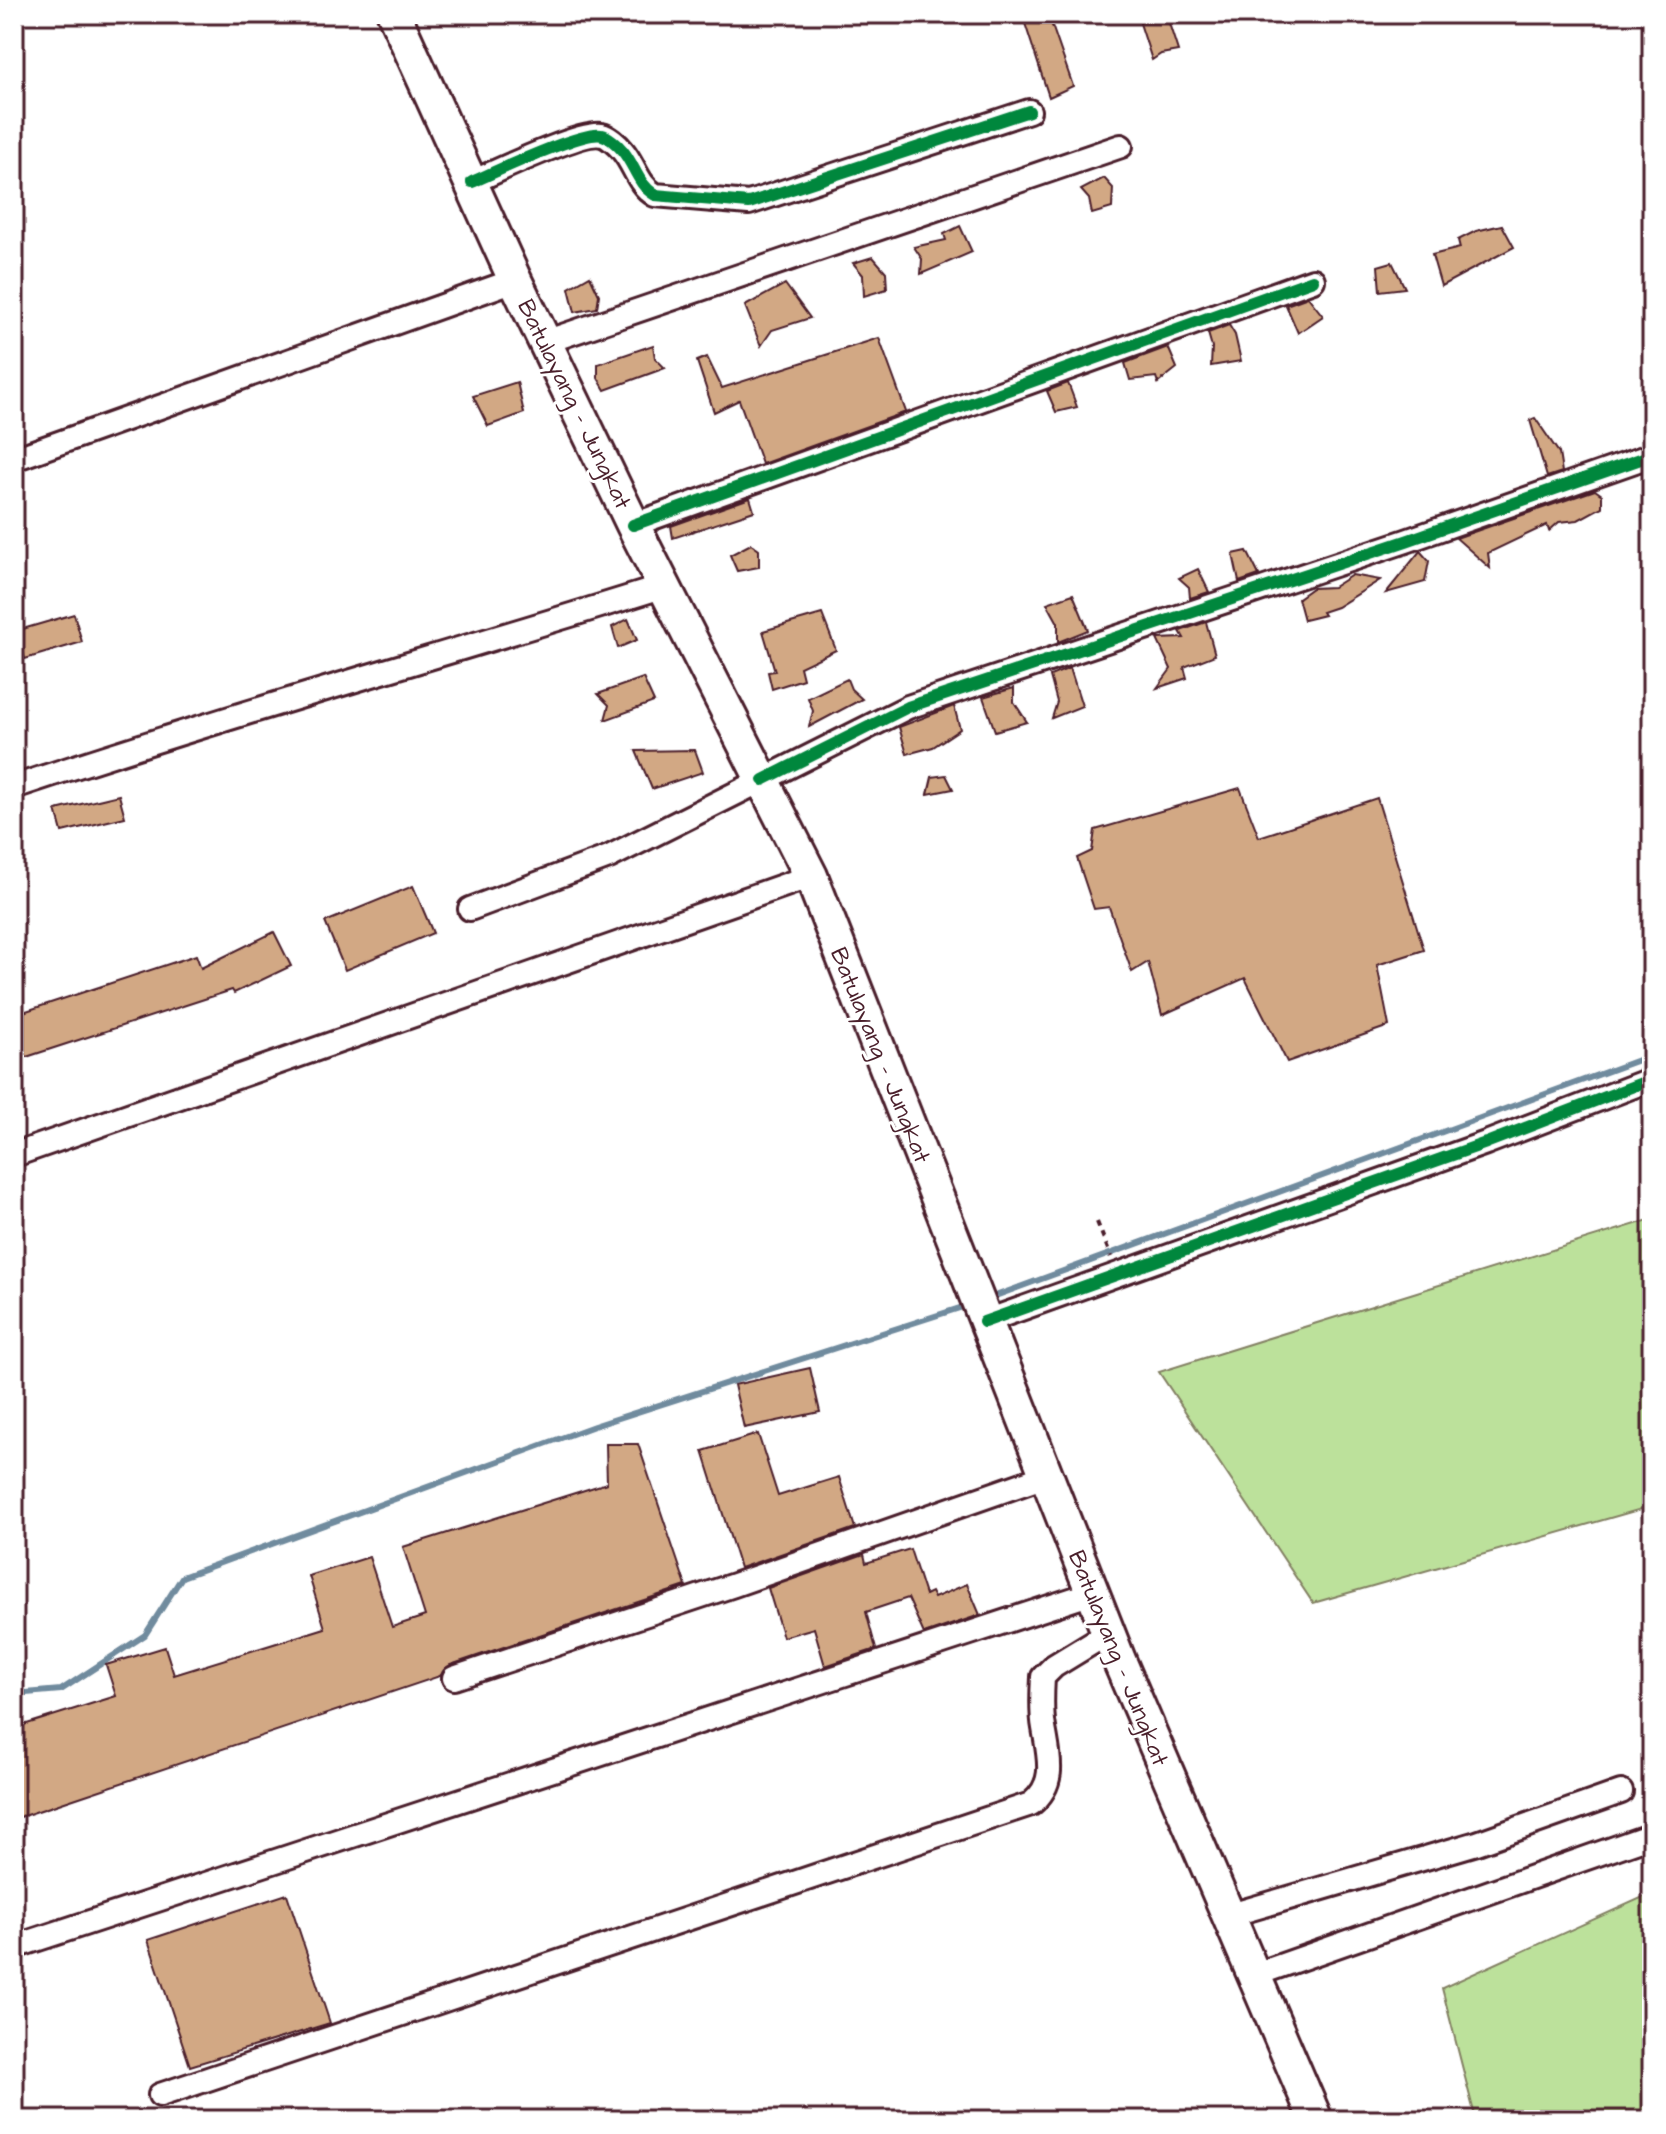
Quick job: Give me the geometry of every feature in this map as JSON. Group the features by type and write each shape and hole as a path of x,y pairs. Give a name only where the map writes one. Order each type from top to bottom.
{"highway":[{"name":"Batulayang - Jungkat","path":"394,14 515,280 633,525 811,876 1045,1476 1108,1633 1254,1975 1308,2118"}],"street":[{"path":"472,182 580,138 604,135 622,150 644,189 655,195 749,203 1029,111"},
{"path":"545,342 1121,146"},
{"path":"14,459 515,280"},
{"path":"633,525 1313,280"},
{"path":"470,909 609,857 908,707 1406,541 1652,455"},
{"path":"14,787 205,723 395,671 665,586"},
{"path":"14,1155 811,876"},
{"path":"979,1308 1486,1143 1652,1079"},
{"path":"454,1678 734,1585 1045,1476"},
{"path":"20,1945 1092,1593"},
{"path":"160,2095 1031,1804 1040,1797 1050,1773 1051,1757 1044,1727 1043,1677 1054,1666 1108,1633"},
{"path":"1227,1916 1477,1843 1621,1792"},
{"path":"1254,1975 1652,1835"}],"path":[{"path":"1097,1222 1113,1263"}],"green space":[{"path":"1652,1219 1652,1506 1313,1603 1159,1372"},
{"path":"1652,1893 1652,2120 1476,2120 1442,1988"}],"building":[{"path":"1022,14 1048,14 1073,86 1049,97"},
{"path":"1137,14 1166,14 1178,51 1161,54 1152,60"},
{"path":"1104,178 1113,188 1112,208 1092,214 1089,199 1081,190"},
{"path":"1502,225 1514,247 1441,286 1432,255 1460,248 1458,240 1476,231"},
{"path":"960,226 972,252 921,274 922,259 914,247 946,240 944,234"},
{"path":"873,257 886,272 887,289 864,296 863,275 853,263"},
{"path":"1392,262 1405,288 1380,291 1378,266"},
{"path":"590,276 599,295 597,308 575,312 569,288"},
{"path":"785,284 810,318 772,330 761,346 745,306"},
{"path":"1308,297 1323,316 1298,333 1286,305"},
{"path":"1229,325 1235,335 1241,361 1211,366 1212,347 1208,333"},
{"path":"879,338 906,412 762,464 739,400 714,412 697,361 707,357 722,388"},
{"path":"653,345 655,358 665,368 605,390 598,378 598,364"},
{"path":"1168,347 1177,368 1158,383 1156,377 1130,380 1125,363"},
{"path":"517,382 524,413 488,426 473,396"},
{"path":"1068,383 1077,407 1056,412 1047,391"},
{"path":"1535,418 1559,453 1562,472 1547,477 1530,420"},
{"path":"1595,490 1602,495 1602,507 1578,520 1559,522 1549,531 1547,525 1488,553 1490,568 1456,538"},
{"path":"750,498 754,511 673,538 671,526"},
{"path":"751,544 759,550 759,567 737,571 730,555"},
{"path":"1247,551 1259,575 1239,582 1233,554"},
{"path":"1420,551 1429,561 1425,582 1386,593"},
{"path":"1198,569 1209,592 1190,598 1189,587 1179,578"},
{"path":"1352,575 1380,580 1337,607 1322,612 1324,615 1304,620 1298,598 1312,588 1333,587"},
{"path":"1073,594 1088,630 1058,642 1058,623 1047,603"},
{"path":"74,614 82,642 25,659 16,631"},
{"path":"822,614 836,650 800,667 803,679 772,689 768,672 775,671 763,631"},
{"path":"628,619 637,640 618,648 612,627"},
{"path":"1206,622 1215,655 1184,667 1187,678 1157,688 1171,669 1157,639 1184,638 1180,631"},
{"path":"1070,668 1082,706 1052,718 1057,702 1050,676"},
{"path":"643,678 654,702 605,720 609,705 598,694"},
{"path":"847,679 851,689 862,699 809,727 813,711 808,698"},
{"path":"1014,688 1014,702 1027,722 995,731 983,697"},
{"path":"954,706 960,729 933,747 907,754 899,727"},
{"path":"695,750 703,772 652,789 636,751"},
{"path":"946,775 953,789 928,794 932,777"},
{"path":"1240,788 1259,837 1377,798 1424,950 1377,965 1389,1026 1287,1062 1245,978 1162,1015 1148,962 1132,972 1109,907 1094,909 1077,858 1092,851 1095,830"},
{"path":"119,795 125,817 62,832 56,810"},
{"path":"413,886 433,933 345,970 325,922"},
{"path":"274,932 291,966 234,993 232,990 14,1061 14,1015 196,955 201,968"},
{"path":"810,1368 820,1412 744,1428 734,1385"},
{"path":"758,1434 778,1496 839,1477 855,1528 740,1568 703,1451"},
{"path":"606,1444 638,1444 686,1586 450,1665 440,1676 14,1819 14,1728 116,1696 106,1665 165,1647 174,1675 325,1628 309,1576 369,1557 392,1627 425,1616 403,1547 607,1483"},
{"path":"910,1549 925,1595 931,1592 934,1598 967,1584 980,1615 924,1634 908,1598 866,1612 876,1649 825,1666 814,1628 783,1637 768,1588 864,1554 866,1563"},
{"path":"287,1894 330,2023 190,2066 148,1940"}],"waterway":[{"path":"987,1299 1652,1055"},
{"path":"14,1694 61,1690 145,1635 182,1577 594,1426 969,1305"}],"cycle path":[{"path":"472,182 559,145 602,135 620,148 644,185 655,195 749,203 1029,111"},
{"path":"633,525 1313,280"},
{"path":"763,780 908,707 1406,541 1652,455"},
{"path":"984,1322 1486,1143 1652,1079"}]}
